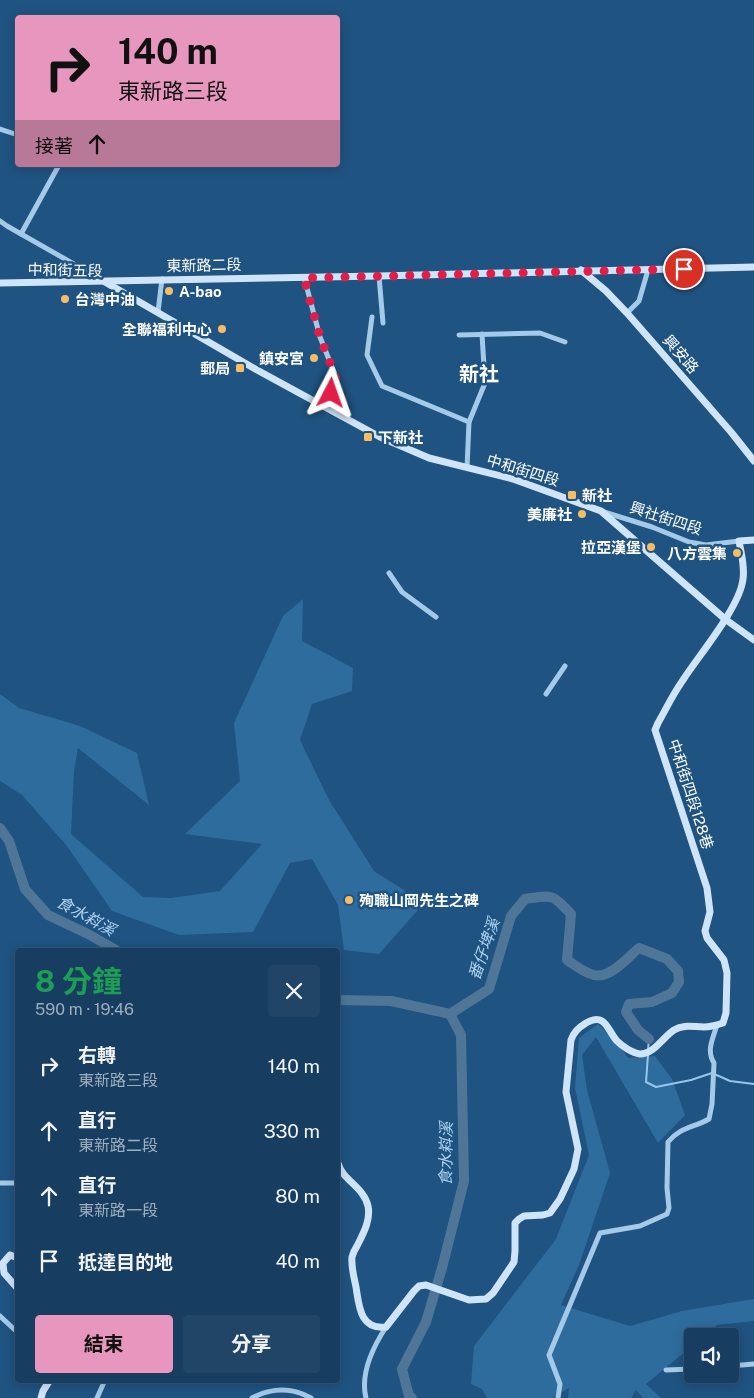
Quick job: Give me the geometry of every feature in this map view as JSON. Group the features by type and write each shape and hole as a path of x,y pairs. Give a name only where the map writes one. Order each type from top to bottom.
{"street":[{"path":"0,129 15,134"},
{"path":"21,234 58,167"},
{"path":"0,220 6,226 104,282"},
{"path":"581,270 754,267"},
{"name":"東新路二段","path":"104,282 162,279 304,278 581,270"},
{"name":"興安路","path":"581,270 627,313 754,461"},
{"path":"627,313 639,301 648,270"},
{"path":"379,276 383,323"},
{"path":"304,278 320,337 336,378 326,408"},
{"path":"158,312 162,279"},
{"name":"中和街五段","path":"0,283 104,282 257,370"},
{"path":"372,317 367,355 382,386 469,422"},
{"path":"459,335 540,333 565,342"},
{"path":"467,468 469,422 485,382 482,334"},
{"name":"中和街四段","path":"257,370 380,437 430,458 513,479 601,511 725,619 754,640"},
{"name":"興社街四段","path":"601,511 689,542 706,545 739,540 754,540"},
{"path":"725,619 739,594 743,580 744,573 739,540"},
{"path":"389,572 402,592 436,617"},
{"name":"中和街四段128巷","path":"717,1025 723,1023 726,1013 724,960 707,938 705,931 710,912 707,888 655,730 681,682 725,619"},
{"path":"546,694 564,666"},
{"path":"366,1398 364,1390 365,1373 377,1341 414,1290 419,1286 426,1285 469,1300 486,1299 514,1262 515,1224 524,1216 550,1213 563,1195 574,1169 578,1149 566,1092 571,1040 574,1033 587,1022 600,1020 608,1024 616,1040 626,1049 640,1054 652,1050 674,1030 682,1026 703,1027 717,1025 709,1051 714,1063 712,1104 708,1119 686,1127 668,1142 666,1188 668,1214 640,1226 600,1233 549,1355 560,1384 558,1398"},
{"path":"340,1169 362,1192 368,1204 369,1212 366,1228 352,1255 352,1267 359,1308 363,1317 374,1327 386,1327"},
{"path":"0,1183 15,1183"},
{"path":"15,1255 10,1256 3,1263 4,1273 15,1286"},
{"path":"0,1316 15,1330"},
{"path":"739,1365 754,1364"},
{"path":"666,1370 684,1369"},
{"path":"41,1398 48,1383"},
{"path":"97,1398 104,1383"},
{"path":"252,1398 261,1393 284,1389 304,1394 311,1398"}],"shaded area":[{"path":"303,599 302,641 353,668 352,691 312,704 300,740 329,800 374,871 424,903 379,954 344,950 338,905 312,859 290,863 253,932 179,935 112,911 67,846 22,795 0,781 0,694 19,708 80,726 137,753 149,805 78,748 74,771 71,834 143,897 171,898 220,891 262,844 185,834 240,781 234,723 283,616"},
{"path":"598,1024 614,1038 628,1058 655,1056 672,1079 685,1115 658,1143 596,1037 582,1055 587,1090 610,1173 579,1265 561,1305 630,1326 682,1311 754,1299 754,1321 717,1325 713,1328 684,1328 684,1353 646,1384 661,1398 643,1398 636,1390 631,1398 568,1398 569,1388 552,1398 487,1398 482,1389 471,1384 474,1346 556,1239 589,1155 575,1088 579,1038"}],"waterway":[{"name":"食水嵙溪","path":"0,828 9,841 25,889 48,915 112,948"},
{"name":"番仔埤溪","path":"450,1014 489,989 511,916 525,899 547,896 555,899 571,914 567,960 583,971 594,975 606,974 639,948 667,959 678,971 679,982 672,993 652,1002 629,1004 626,1012 638,1030 649,1039"},
{"name":"食水嵙溪","path":"340,1000 391,1001 450,1014 461,1035 464,1181 426,1322 402,1369 409,1396 412,1398"},
{"name":"番仔埤溪","path":"648,1050 649,1039"},
{"name":"番仔埤溪","path":"648,1055 646,1082 656,1087 691,1080 712,1073 730,1081 754,1084"}],"place":[{"name":"A-bao","path":"169,291"},
{"name":"台灣中油","path":"65,299"},
{"name":"全聯福利中心","path":"222,329"},
{"name":"鎮安宮","path":"314,358"},
{"name":"郵局","path":"240,368"},
{"name":"下新社","path":"368,437"},
{"name":"新社","path":"572,495"},
{"name":"美廉社","path":"582,514"},
{"name":"拉亞漢堡","path":"651,547"},
{"name":"八方雲集","path":"737,553"},
{"name":"殉職山岡先生之碑","path":"349,900"}],"district":[{"name":"新社","path":"479,374"}],"route":[{"path":"331,393 336,378 320,337 304,278 684,269"}]}
